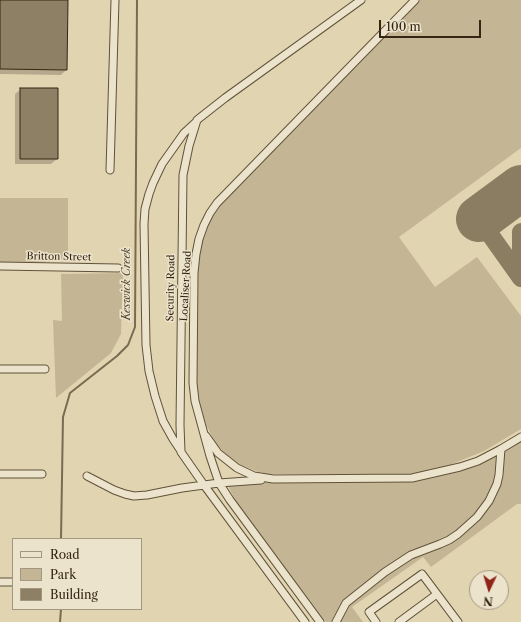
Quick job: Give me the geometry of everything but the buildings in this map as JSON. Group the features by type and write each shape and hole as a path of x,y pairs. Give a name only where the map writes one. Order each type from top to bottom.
{"street":[{"path":"110,170 115,0"},
{"path":"305,622 204,485 181,452 163,421 149,371 146,345 145,209 153,183 162,164 184,133 197,120 225,98 361,0"},
{"name":"Localiser Road","path":"320,622 219,483 195,401 193,383 196,254 204,225 217,203 415,0"},
{"name":"Security Road","path":"181,452 182,189 185,161 197,120"},
{"name":"Britton Street","path":"0,266 118,268"},
{"path":"0,369 45,369"},
{"path":"203,431 218,453 237,468 254,476 273,479"},
{"path":"87,476 114,490 134,496 147,496 182,488 219,483 273,479 412,478 460,467 478,461 502,449 521,437"},
{"path":"336,622 346,603 385,572 411,555 449,540 477,517 489,501 497,484 502,449"},
{"path":"0,474 42,474"},
{"path":"376,622 369,612 422,574 458,622"},
{"path":"0,582 12,582"},
{"path":"399,622 437,594"}],"green space":[{"path":"419,0 521,0 521,148 399,237 435,287 477,257 521,316 521,429 484,451 445,467 410,474 267,474 256,471 241,465 226,454 215,443 203,418 197,399 197,268 201,243 206,225 218,206"},
{"path":"0,198 68,198 68,260 0,264"},
{"path":"123,273 121,334 111,353 56,398 53,320 62,321 61,274"},
{"path":"521,440 521,504 517,504 431,567 423,557 352,607 363,622 326,622 237,503 229,488 231,483 410,480 453,472"}],"waterway":[{"name":"Keswick Creek","path":"61,538 63,417 70,393 117,356 128,345 135,327 137,0"},
{"name":"Keswick Creek","path":"60,622 61,610"}],"taxiway":[{"path":"479,219 521,278"},
{"path":"521,232 521,256"}],"runway":[{"path":"479,219 521,188"}]}
